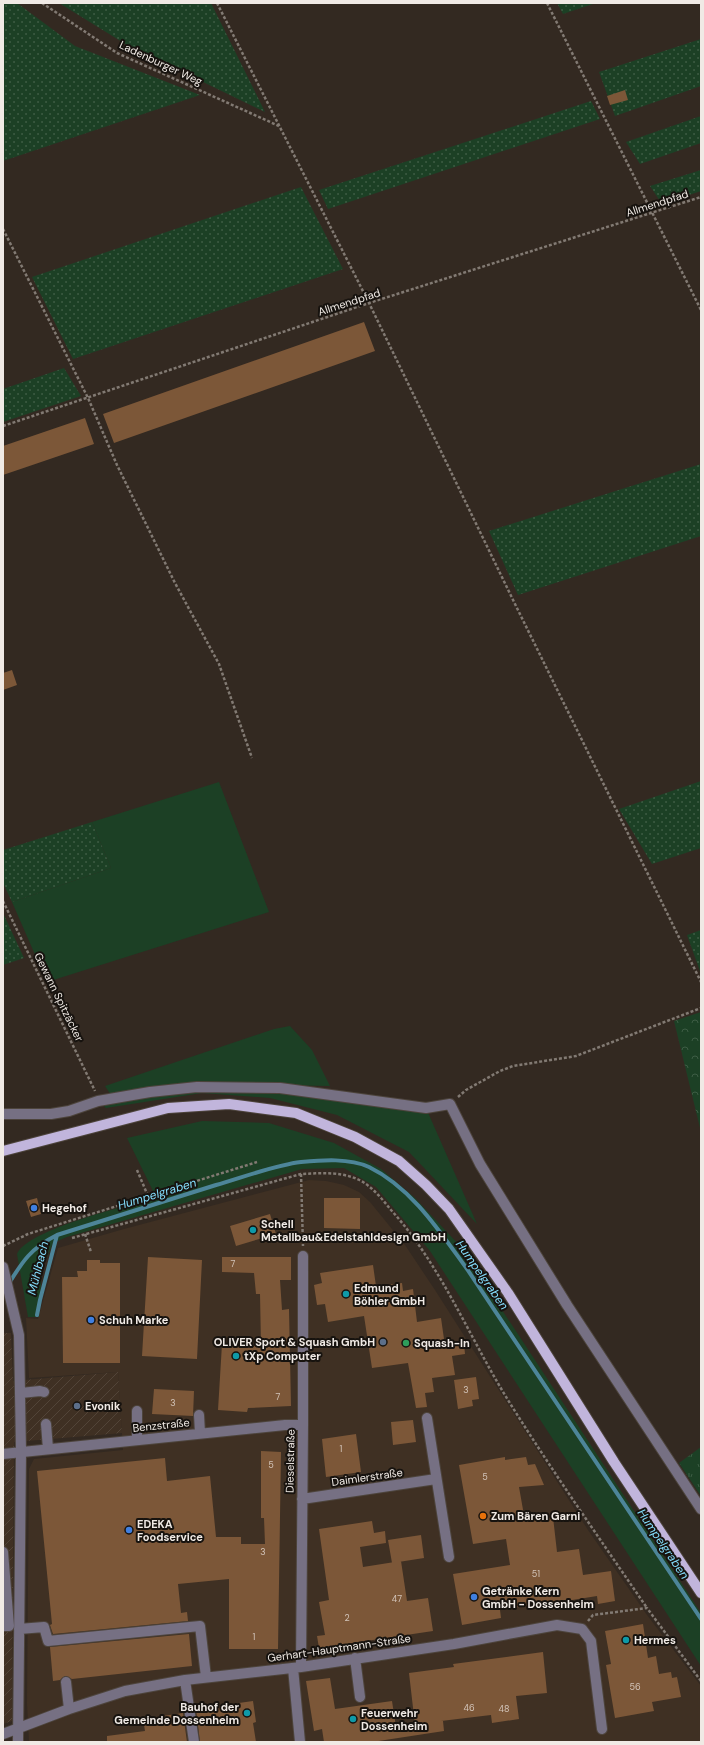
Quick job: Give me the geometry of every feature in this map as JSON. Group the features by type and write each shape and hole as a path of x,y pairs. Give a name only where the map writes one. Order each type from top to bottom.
{"main road":[{"path":"3,1151 168,1108 229,1104 296,1113 355,1137 399,1161 426,1185 449,1209 508,1293 614,1462 701,1593"}],"street":[{"path":"3,1114 51,1114 69,1111 98,1101 150,1092 197,1087 280,1088 426,1108 450,1104 480,1164 567,1305 701,1509"},
{"name":"Dieselstraße","path":"300,1742 297,1667 302,1499 303,1256"},
{"path":"4,1270 20,1335 21,1452 18,1742"},
{"path":"21,1393 44,1392"},
{"path":"137,1411 137,1440"},
{"path":"199,1415 200,1433"},
{"path":"427,1418 449,1557"},
{"path":"46,1424 48,1449"},
{"name":"Benzstraße","path":"3,1454 200,1433 285,1425 303,1425"},
{"name":"Daimlerstraße","path":"302,1499 436,1479"},
{"path":"3,1552 9,1626 3,1626"},
{"path":"19,1629 44,1627 48,1641 200,1626 206,1677"},
{"name":"Gerhart-Hauptmann-Straße","path":"3,1734 69,1709 125,1691 185,1680 297,1667 454,1644 557,1626 582,1629"},
{"path":"582,1629 591,1641 602,1729"},
{"path":"355,1658 360,1697"},
{"path":"185,1680 194,1742"},
{"path":"66,1682 69,1709"}],"path":[{"name":"Ladenburger Weg","path":"42,3 117,53 279,126"},
{"path":"218,3 369,303 701,982"},
{"path":"547,3 701,310"},
{"name":"Allmendpfad","path":"3,426 369,303 701,197"},
{"path":"3,229 88,398 117,465 165,562 219,664 252,758"},
{"name":"Gewann Spitzäcker","path":"3,901 98,1101"},
{"path":"450,1104 466,1090 500,1071 513,1066 576,1056 701,1008"},
{"path":"3,1246 28,1234 258,1162"},
{"path":"137,1170 148,1196"},
{"path":"72,1238 301,1174 325,1173 347,1175 363,1182 377,1194 414,1237 507,1399 591,1528 647,1608 701,1681"},
{"path":"301,1174 303,1256"},
{"path":"85,1234 91,1252"},
{"path":"582,1629 593,1616 647,1608"}],"shaded area":[{"path":"309,1180 326,1181 344,1185 359,1192 370,1202 405,1245 588,1530 647,1615 701,1686 701,1742 29,1742 27,1703 29,1469 34,1459 123,1450 118,1372 29,1378 26,1318 38,1319 58,1248"},
{"name":"Evonik","path":"3,1333 11,1333 13,1381 118,1372 122,1433 14,1442 12,1721 3,1724"}],"green space":[{"path":"3,3 17,3 75,46 200,95 3,161"},
{"path":"59,3 211,3 265,112 127,45"},
{"path":"557,3 596,3 563,14"},
{"path":"701,39 701,86 615,116 599,72"},
{"path":"591,101 600,119 328,209 319,190"},
{"path":"701,116 701,143 640,164 626,142"},
{"path":"701,170 701,191 662,204 650,186"},
{"path":"301,187 343,269 73,359 32,277"},
{"path":"64,368 81,396 3,422 3,389"},
{"path":"701,464 701,536 518,595 489,531"},
{"path":"701,781 701,848 652,864 619,809"},
{"path":"219,782 269,912 47,982 12,902 111,868 92,822"},
{"path":"92,822 111,868 12,902 3,883 3,850"},
{"path":"3,913 24,958 3,965"},
{"path":"701,930 701,974 687,935"},
{"path":"701,1012 701,1132 674,1021"},
{"path":"290,1026 312,1050 330,1086 196,1084 111,1095 105,1086 274,1029"},
{"path":"280,1088 426,1108 477,1224 409,1152 337,1115 270,1098 202,1093 106,1108 98,1101 150,1092"},
{"path":"202,1121 269,1123 334,1143 381,1169 415,1198 460,1246 701,1613 701,1666 430,1251 376,1187 344,1168 302,1169 67,1237 53,1243 42,1268 39,1317 28,1317 17,1254 25,1245 58,1227 156,1197 127,1138"},
{"path":"701,1447 701,1496 679,1463"}],"building":[{"path":"625,90 628,100 610,105 607,96"},
{"path":"364,322 375,351 114,443 103,414"},
{"path":"85,418 94,444 3,475 3,446"},
{"path":"12,670 17,685 3,690 3,673"},
{"name":"Hegehof","path":"37,1198 41,1214 31,1217 26,1201"},
{"path":"324,1198 360,1198 360,1229 324,1228"},
{"name":"Schell Metallbau&Edelstahldesign GmbH","path":"270,1214 276,1234 236,1246 230,1226"},
{"path":"148,1257 202,1260 197,1359 142,1356"},
{"path":"222,1257 291,1257 291,1280 280,1280 282,1310 289,1309 291,1406 248,1408 247,1412 218,1410 222,1344 261,1346 260,1294 256,1294 254,1273 222,1272"},
{"name":"Schuh Marke","path":"87,1260 100,1260 100,1263 120,1263 120,1363 63,1363 62,1277 78,1277 77,1271 87,1271"},
{"path":"373,1265 376,1286 402,1283 403,1291 413,1289 417,1322 441,1318 445,1346 464,1344 465,1354 452,1356 455,1375 432,1378 434,1392 425,1393 427,1407 416,1408 408,1363 372,1368 364,1316 328,1322 325,1304 317,1305 314,1285 322,1283 320,1273"},
{"path":"476,1377 479,1399 472,1400 473,1406 458,1409 454,1380"},
{"path":"154,1389 194,1391 193,1416 152,1414"},
{"path":"413,1420 416,1442 393,1445 391,1422"},
{"path":"356,1434 361,1472 326,1477 322,1439"},
{"name":"EDEKA Foodservice","path":"261,1451 281,1452 278,1649 229,1649 229,1579 178,1584 181,1613 187,1612 188,1621 53,1634 50,1625 52,1624 37,1471 165,1458 167,1481 210,1476 216,1537 241,1537 241,1544 265,1544 264,1518 261,1518"},
{"path":"505,1457 505,1460 526,1457 528,1465 535,1464 544,1485 519,1487 525,1521 553,1517 557,1552 579,1549 583,1575 611,1571 615,1601 598,1604 597,1596 500,1610 501,1618 462,1625 453,1574 510,1565 506,1539 473,1544 459,1465"},
{"path":"372,1521 374,1533 385,1531 386,1543 360,1547 363,1567 401,1561 407,1601 428,1598 433,1631 319,1648 317,1636 325,1635 319,1602 329,1600 319,1529"},
{"path":"421,1535 424,1558 392,1563 388,1540"},
{"path":"643,1624 648,1658 656,1656 659,1674 671,1672 672,1678 677,1677 681,1697 652,1702 654,1711 615,1718 606,1665 611,1664 605,1631"},
{"path":"189,1634 192,1666 72,1679 65,1676 60,1680 53,1681 50,1647"},
{"path":"543,1652 547,1693 516,1696 519,1719 492,1723 491,1715 441,1721 443,1721 444,1731 372,1742 324,1742 322,1729 314,1731 306,1681 330,1678 335,1709 392,1701 396,1727 415,1725 409,1673 454,1667 453,1664"},
{"path":"253,1701 256,1722 253,1723 256,1742 200,1742 196,1709"},
{"path":"183,1713 187,1742 107,1742 107,1736 145,1731 143,1719"}],"waterway":[{"name":"Humpelgraben","path":"3,1293 31,1253 57,1235 280,1166 301,1162 336,1160 353,1162 369,1167 399,1187 412,1199 446,1240 467,1269 701,1619"},
{"name":"Mühlbach","path":"37,1315 57,1235"}],"place":[{"name":"Hegehof","path":"34,1208"},
{"name":"Schell Metallbau&Edelstahldesign GmbH","path":"253,1230"},
{"name":"Edmund Böhler GmbH","path":"346,1294"},
{"name":"Schuh Marke","path":"91,1320"},
{"name":"OLIVER Sport & Squash GmbH","path":"383,1342"},
{"name":"Squash-In","path":"406,1343"},
{"name":"tXp Computer","path":"236,1356"},
{"name":"Evonik","path":"77,1406"},
{"name":"Zum Bären Garni","path":"483,1516"},
{"name":"EDEKA Foodservice","path":"129,1530"},
{"name":"Getränke Kern GmbH - Dossenheim","path":"474,1597"},
{"name":"Hermes","path":"626,1640"},
{"name":"Bauhof der Gemeinde Dossenheim","path":"247,1713"},
{"name":"Feuerwehr Dossenheim","path":"353,1719"}]}
